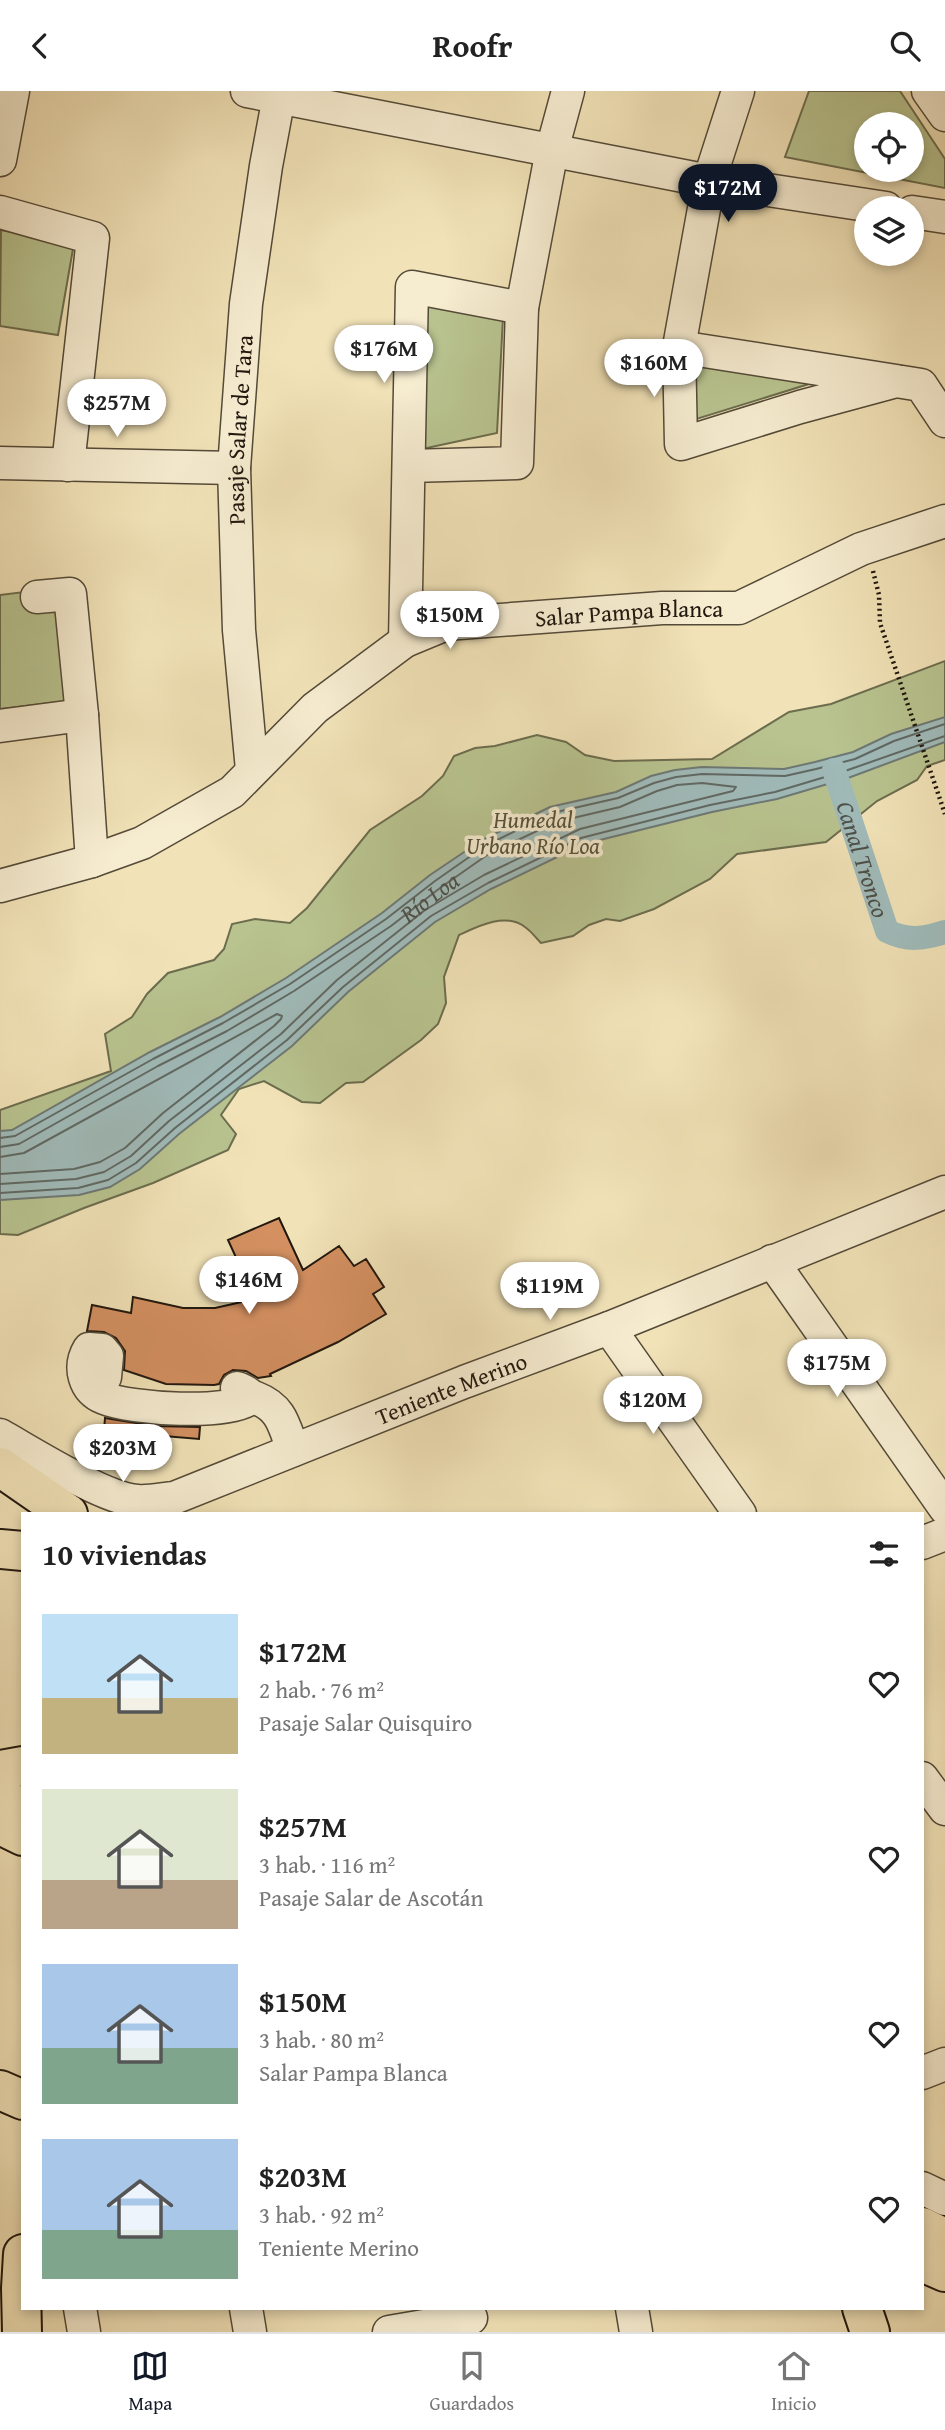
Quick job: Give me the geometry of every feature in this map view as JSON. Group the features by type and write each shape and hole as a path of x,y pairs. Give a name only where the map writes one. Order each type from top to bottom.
{"main road":[{"path":"0,1467 79,1499"},
{"path":"0,1549 21,1551"},
{"path":"0,1770 21,1766"},
{"path":"0,1798 21,1807"},
{"path":"0,1825 21,1835"},
{"path":"0,2090 21,2099"},
{"path":"924,2228 945,2238"},
{"path":"924,2263 945,2272"},
{"path":"21,2277 22,2332"},
{"path":"863,2310 870,2332"}],"street":[{"path":"0,160 13,91"},
{"path":"247,91 279,94 709,181 854,203"},
{"path":"409,466 517,463 522,308 552,150 568,91"},
{"path":"738,91 709,181 679,347 681,444 896,381"},
{"path":"928,91 945,115"},
{"name":"Pasaje Salar de Tara","path":"252,770 239,630 234,468 246,304 259,207 279,94"},
{"path":"0,212 93,238 68,465"},
{"path":"924,214 945,218"},
{"path":"405,641 412,288 522,308"},
{"path":"679,347 922,385 945,421"},
{"path":"0,463 234,468"},
{"name":"Salar Pampa Blanca","path":"0,886 92,861 142,843 232,792 315,708 405,641 446,624 662,608 739,608 861,549 945,521"},
{"path":"37,597 71,594 92,861"},
{"path":"0,726 82,715"},
{"name":"Teniente Merino","path":"0,1435 79,1499 108,1493 162,1506 293,1450 609,1328 772,1261 942,1199"},
{"path":"772,1261 945,1508"},
{"path":"609,1328 739,1512"},
{"path":"105,1382 188,1390 239,1389 274,1407 280,1415 293,1450"},
{"path":"79,1499 97,1493 107,1512"},
{"path":"924,1542 945,1534"},
{"path":"924,1781 945,1809"},
{"path":"924,2072 945,2064"},
{"path":"924,2189 945,2199"},
{"path":"80,2310 84,2332"},
{"path":"246,2310 250,2332"},
{"path":"632,2310 636,2332"},
{"path":"880,2310 880,2332"},
{"path":"388,2332 471,2320"}],"path":[{"path":"861,549 873,571 879,595 880,623 945,814"}],"green space":[{"path":"809,91 900,91 914,112 854,112 854,170 785,157"},
{"path":"924,127 945,159 945,188 914,182 924,182"},
{"path":"1,230 74,243 58,335 0,326"},
{"path":"424,301 503,317 497,433 422,449"},
{"path":"691,358 825,379 690,421"},
{"path":"24,592 26,609 61,606 67,701 0,709 0,595"},
{"name":"Humedal Urbano Río Loa","path":"945,661 945,760 927,766 917,780 877,801 826,842 737,854 710,879 654,909 620,921 606,919 589,925 573,936 541,943 527,929 509,921 492,922 459,935 444,977 446,1003 438,1024 421,1040 363,1082 346,1083 320,1103 302,1102 264,1081 239,1089 221,1115 236,1134 228,1150 153,1183 18,1235 0,1234 0,1110 111,1071 105,1034 132,1017 147,994 168,973 214,960 224,949 232,924 255,919 290,923 307,908 370,830 422,796 443,776 454,756 475,748 495,746 537,735 566,742 585,755 614,761 712,759 789,712 831,704"}],"water":[{"name":"Río Loa","path":"945,717 945,742 848,778 777,799 584,844 491,889 435,922 348,992 292,1046 179,1134 140,1169 110,1187 79,1195 0,1200 0,1131 12,1130 286,978 382,913 430,875 482,840 550,807 616,792 651,776 702,767 784,769 853,752 891,734"}],"building":[{"path":"279,1218 303,1270 339,1246 354,1266 366,1259 384,1287 373,1294 386,1314 338,1342 270,1374 271,1376 258,1378 246,1371 233,1370 224,1375 219,1384 214,1385 166,1384 124,1370 125,1351 116,1338 104,1332 87,1331 92,1305 131,1313 133,1297 183,1308 215,1308 255,1299 228,1240"},
{"path":"105,1418 155,1426 200,1427 199,1439 104,1431"}],"waterway":[{"name":"Canal Tronco","path":"834,770 887,931 916,938 945,932"}]}
